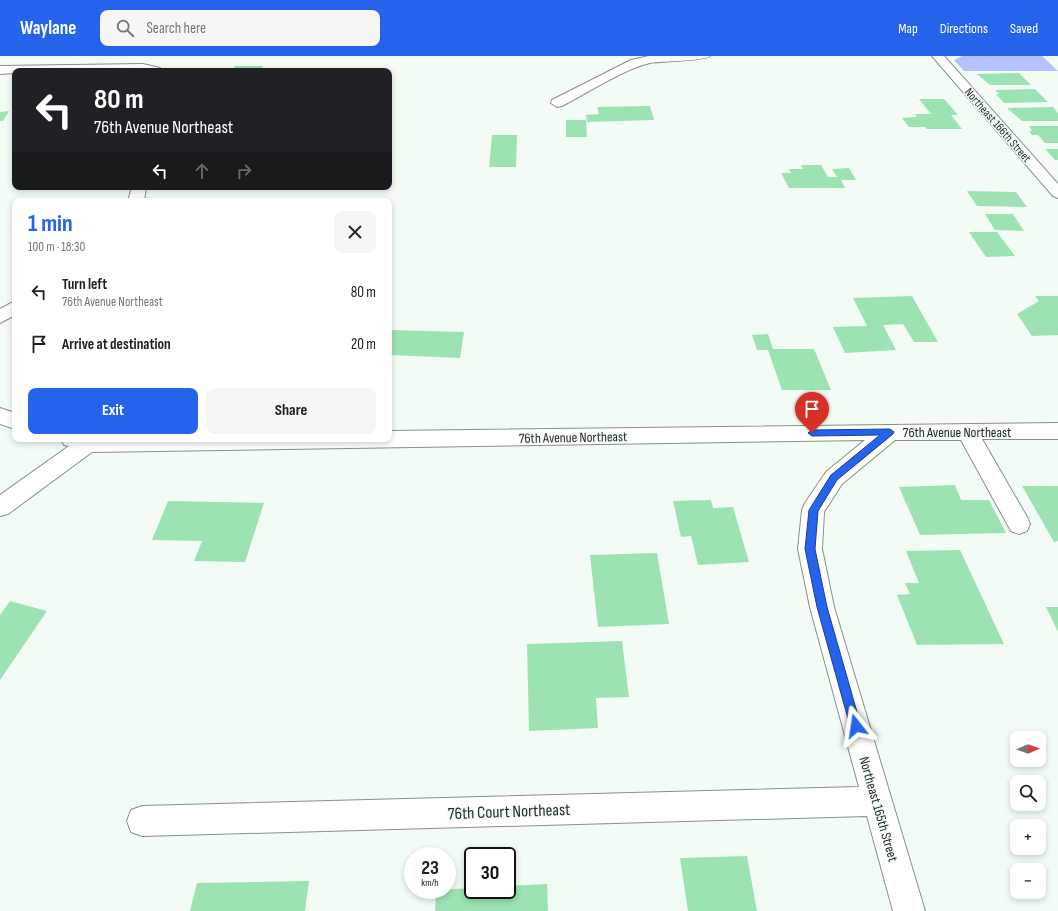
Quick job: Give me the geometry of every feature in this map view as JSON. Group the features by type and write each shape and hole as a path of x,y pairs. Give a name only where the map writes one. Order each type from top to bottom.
{"street":[{"path":"63,68 74,56"},
{"path":"557,104 634,63 646,59 658,57 704,56"},
{"name":"Northeast 166th Street","path":"938,56 1058,193"},
{"path":"63,68 143,68"},
{"path":"0,70 12,70"},
{"path":"0,317 12,309"},
{"path":"0,416 12,420"},
{"name":"76th Avenue Northeast","path":"392,438 1058,431"},
{"name":"Northeast 165th Street","path":"890,432 834,478 814,510 810,549 822,607 876,801 909,911"},
{"path":"966,432 1019,524"},
{"path":"0,506 80,442"},
{"name":"76th Court Northeast","path":"142,821 876,801"}],"shaded area":[{"path":"962,56 1042,56 1058,71 964,71 954,60"}],"building":[{"path":"235,66 263,66 262,68 234,68"},
{"path":"1019,73 1031,85 990,85 977,74"},
{"path":"1035,89 1048,102 1004,103 996,94 999,94 995,90"},
{"path":"919,99 944,99 958,115 951,115 962,129 927,129 925,127 909,127 902,118 917,117 915,114 931,114"},
{"path":"650,106 654,120 587,122 586,115 599,114 597,107"},
{"path":"1053,107 1058,113 1058,121 1022,121 1007,108"},
{"path":"9,111 3,121 0,121 0,112"},
{"path":"566,120 586,120 587,137 566,137"},
{"path":"1029,126 1058,126 1058,143 1045,143 1038,135 1032,135 1029,131 1032,131"},
{"path":"492,135 517,135 516,167 489,167"},
{"path":"1045,149 1058,149 1058,160 1055,160"},
{"path":"801,165 821,165 828,177 837,177 832,169 849,168 856,180 841,180 845,188 789,188 781,173 791,173 789,169 803,169"},
{"path":"967,191 1016,192 1027,207 977,206"},
{"path":"985,214 1013,214 1024,231 995,230"},
{"path":"969,232 997,232 1015,256 986,257"},
{"path":"912,296 938,342 914,342 903,324 883,325 896,350 845,353 833,327 867,326 853,298"},
{"path":"1035,296 1058,296 1058,335 1032,336 1017,314 1039,301"},
{"path":"392,330 464,332 460,358 392,355"},
{"path":"768,334 773,349 814,349 831,390 782,390 768,350 757,350 752,335"},
{"path":"955,485 961,500 989,500 1006,533 920,535 899,487"},
{"path":"1022,486 1058,486 1058,541 1054,542"},
{"path":"711,500 713,508 733,507 749,562 698,565 691,536 681,537 673,501"},
{"path":"168,501 264,503 245,562 194,561 202,541 152,540"},
{"path":"960,550 1004,644 917,645 897,595 910,594 905,583 919,583 906,551"},
{"path":"657,553 669,624 598,627 590,555"},
{"path":"10,601 47,611 0,680 0,615"},
{"path":"1046,607 1058,607 1058,632"},
{"path":"622,641 629,697 596,698 598,728 529,731 527,644"},
{"path":"747,856 757,911 688,911 680,858"},
{"path":"309,881 305,911 190,911 197,883"},
{"path":"547,884 548,911 435,911 436,899 456,899 456,889 464,888 464,899 516,899 516,886"}],"route":[{"path":"812,433 890,432 864,451 834,478 814,510 810,549 822,607 856,726"}]}
